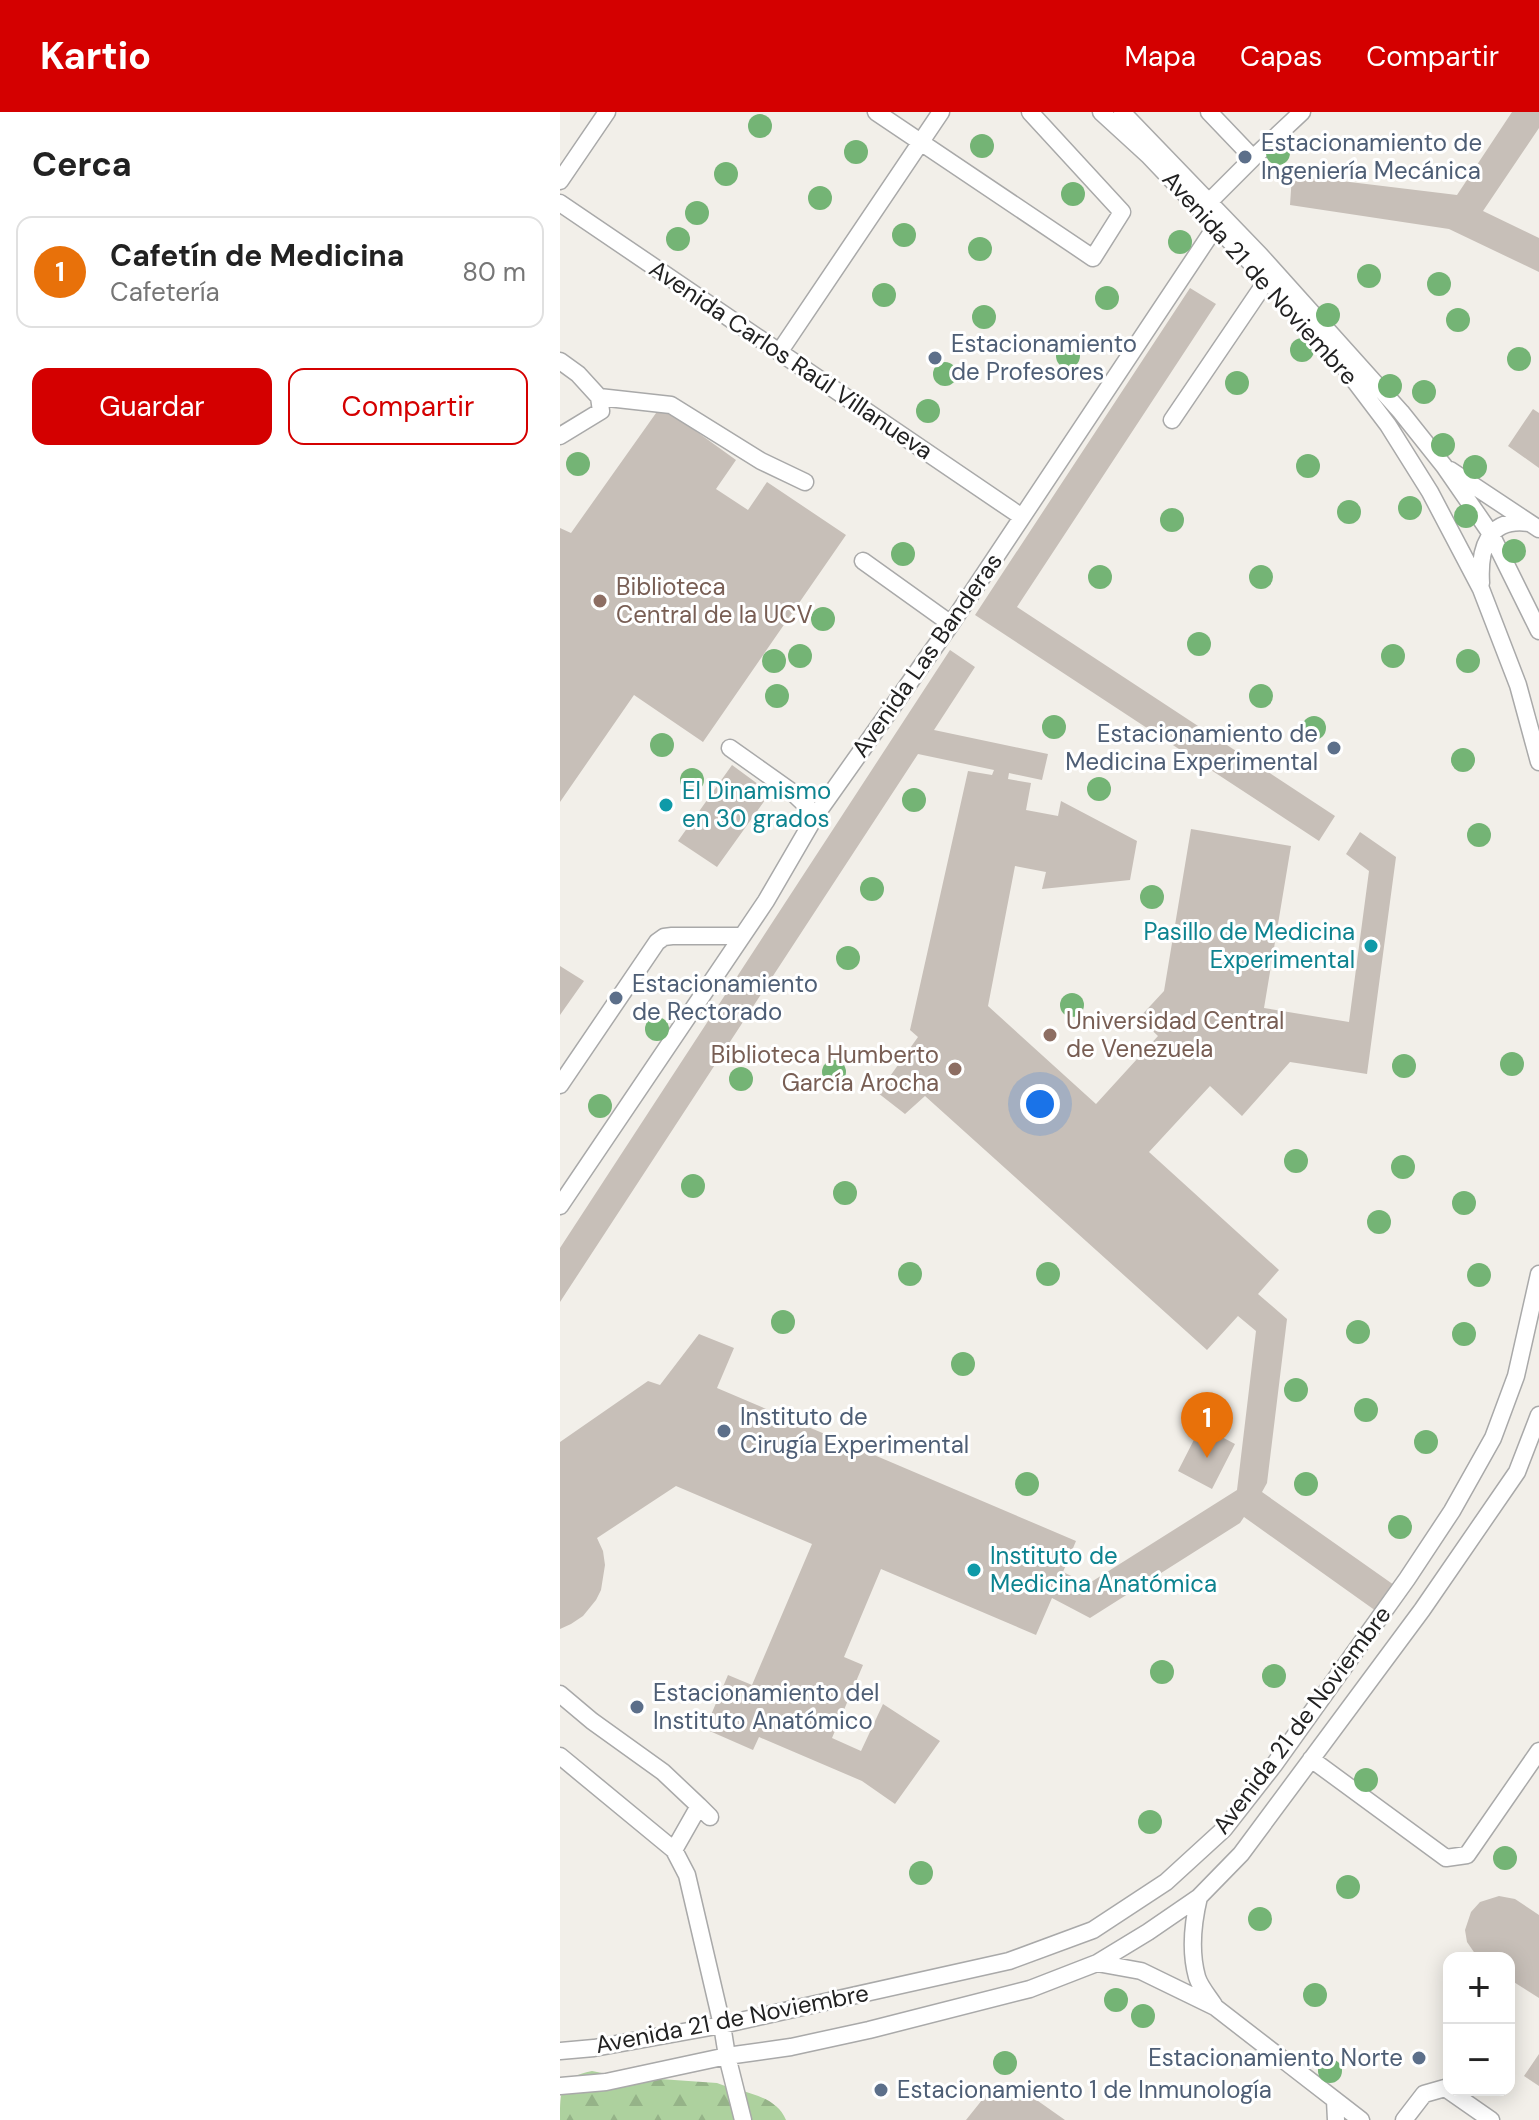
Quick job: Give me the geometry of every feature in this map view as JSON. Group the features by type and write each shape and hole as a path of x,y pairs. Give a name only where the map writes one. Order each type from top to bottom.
{"lane":[{"path":"560,181 607,112"},
{"path":"876,112 1093,258 1122,212 1030,112"},
{"path":"780,351 941,112"},
{"name":"Avenida 21 de Noviembre","path":"1101,112 1205,206 1216,226 1329,347 1388,425 1430,492 1481,589 1518,685 1539,762"},
{"name":"Avenida 21 de Noviembre","path":"1122,112 1205,206 1338,340 1401,412 1444,466 1491,534 1539,631"},
{"path":"1209,112 1253,158"},
{"path":"1205,206 1302,112"},
{"name":"Avenida Carlos Raúl Villanueva","path":"560,203 1022,517"},
{"name":"Avenida Las Banderas","path":"560,1206 766,901 816,815 951,624 1216,226"},
{"path":"1172,420 1267,280"},
{"path":"560,361 578,374 599,397 601,411 560,436"},
{"path":"599,397 671,405 761,461 805,482"},
{"path":"1444,466 1535,526"},
{"path":"1481,589 1482,553 1491,534 1509,523 1535,526"},
{"path":"863,561 951,624"},
{"path":"730,748 792,792 816,815"},
{"path":"560,1085 657,942 672,936 742,936"},
{"name":"Avenida 21 de Noviembre","path":"560,2051 594,2048 722,2025 1009,1961 1093,1930 1166,1882 1224,1829 1266,1775 1398,1592 1452,1511 1493,1438 1516,1376 1539,1274"},
{"path":"1531,1312 1539,1329"},
{"name":"Avenida 21 de Noviembre","path":"560,2086 606,2082 727,2056 791,2047 1030,1989 1097,1963 1148,1932 1199,1897 1241,1854 1422,1610 1517,1472 1539,1415"},
{"path":"560,1694 663,1772 705,1811 674,1850"},
{"path":"1311,1759 1446,1858 1467,1855 1539,1751"},
{"path":"560,1756 674,1850 687,1875 743,2120"},
{"path":"1199,1897 1193,1949 1197,1979 1215,2007"},
{"path":"1097,1963 1141,1971 1215,2007 1361,2120"},
{"path":"1404,2120 1424,2094 1445,2088 1491,2120"},
{"path":"1335,2100 1336,2120"}],"green space":[{"path":"592,2071 617,2076 717,2083 765,2099 781,2111 786,2120 560,2120 564,2087 574,2077"}],"building":[{"path":"1512,112 1539,112 1539,128 1483,211 1539,238 1539,272 1449,229 1290,205 1292,175 1457,195"},
{"path":"1190,288 1216,304 1017,607 1335,816 1319,841 975,615"},
{"path":"661,406 736,460 716,489 748,510 767,482 846,535 703,742 634,695 560,802 560,528 571,533"},
{"path":"1533,409 1539,413 1539,468 1508,446"},
{"path":"950,650 975,667 934,730 1048,754 1042,780 1009,773 1008,779 1031,783 1026,810 1058,816 1061,801 1137,841 1130,880 1042,889 1046,872 1015,866 988,1006 1096,1104 1158,1036 1139,1018 1164,991 1191,829 1291,846 1264,1008 1349,1022 1369,871 1346,854 1360,832 1396,857 1367,1074 1290,1062 1242,1116 1210,1086 1149,1152 1279,1270 1258,1294 1287,1319 1267,1483 1262,1492 1394,1585 1376,1611 1244,1517 1240,1523 1090,1618 1052,1598 1036,1635 881,1569 844,1657 863,1665 832,1738 861,1751 883,1704 940,1741 895,1804 862,1781 759,1737 753,1750 705,1729 728,1675 752,1685 812,1544 676,1486 597,1538 605,1565 601,1590 583,1616 560,1629 560,1442 648,1381 660,1385 699,1334 734,1348 717,1388 1076,1541 1063,1572 1088,1584 1237,1490 1256,1331 1238,1316 1207,1350 925,1096 905,1114 878,1093 918,1037 910,1030 968,771 992,775 994,770 918,754 560,1302 560,1248"},
{"path":"732,765 770,793 717,867 678,841"},
{"path":"560,966 584,981 560,1015"},
{"path":"1201,1426 1235,1444 1212,1489 1178,1471"},
{"path":"1499,1896 1515,1899 1539,1915 1539,1998 1515,1983 1515,1952 1474,1952 1467,1942 1465,1930 1471,1912 1480,1902"},
{"path":"1539,2054 1539,2086 1524,2076"},
{"path":"1014,2084 1065,2120 966,2120 994,2085 1007,2094"}],"place":[{"name":"Estacionamiento de Ingeniería Mecánica","path":"1245,157"},
{"name":"Estacionamiento de Profesores","path":"935,358"},
{"name":"Biblioteca Central de la UCV","path":"600,601"},
{"name":"Estacionamiento de Medicina Experimental","path":"1334,748"},
{"name":"El Dinamismo en 30 grados","path":"666,805"},
{"name":"Pasillo de Medicina Experimental","path":"1371,946"},
{"name":"Estacionamiento de Rectorado","path":"616,998"},
{"name":"Universidad Central de Venezuela","path":"1050,1035"},
{"name":"Biblioteca Humberto García Arocha","path":"955,1069"},
{"name":"Instituto de Cirugía Experimental","path":"724,1431"},
{"name":"Cafetín de Medicina","path":"1207,1458"},
{"name":"Instituto de Medicina Anatómica","path":"974,1570"},
{"name":"Estacionamiento del Instituto Anatómico","path":"637,1707"},
{"name":"Estacionamiento Norte","path":"1419,2058"},
{"name":"Estacionamiento 1 de Inmunología","path":"881,2090"}]}
